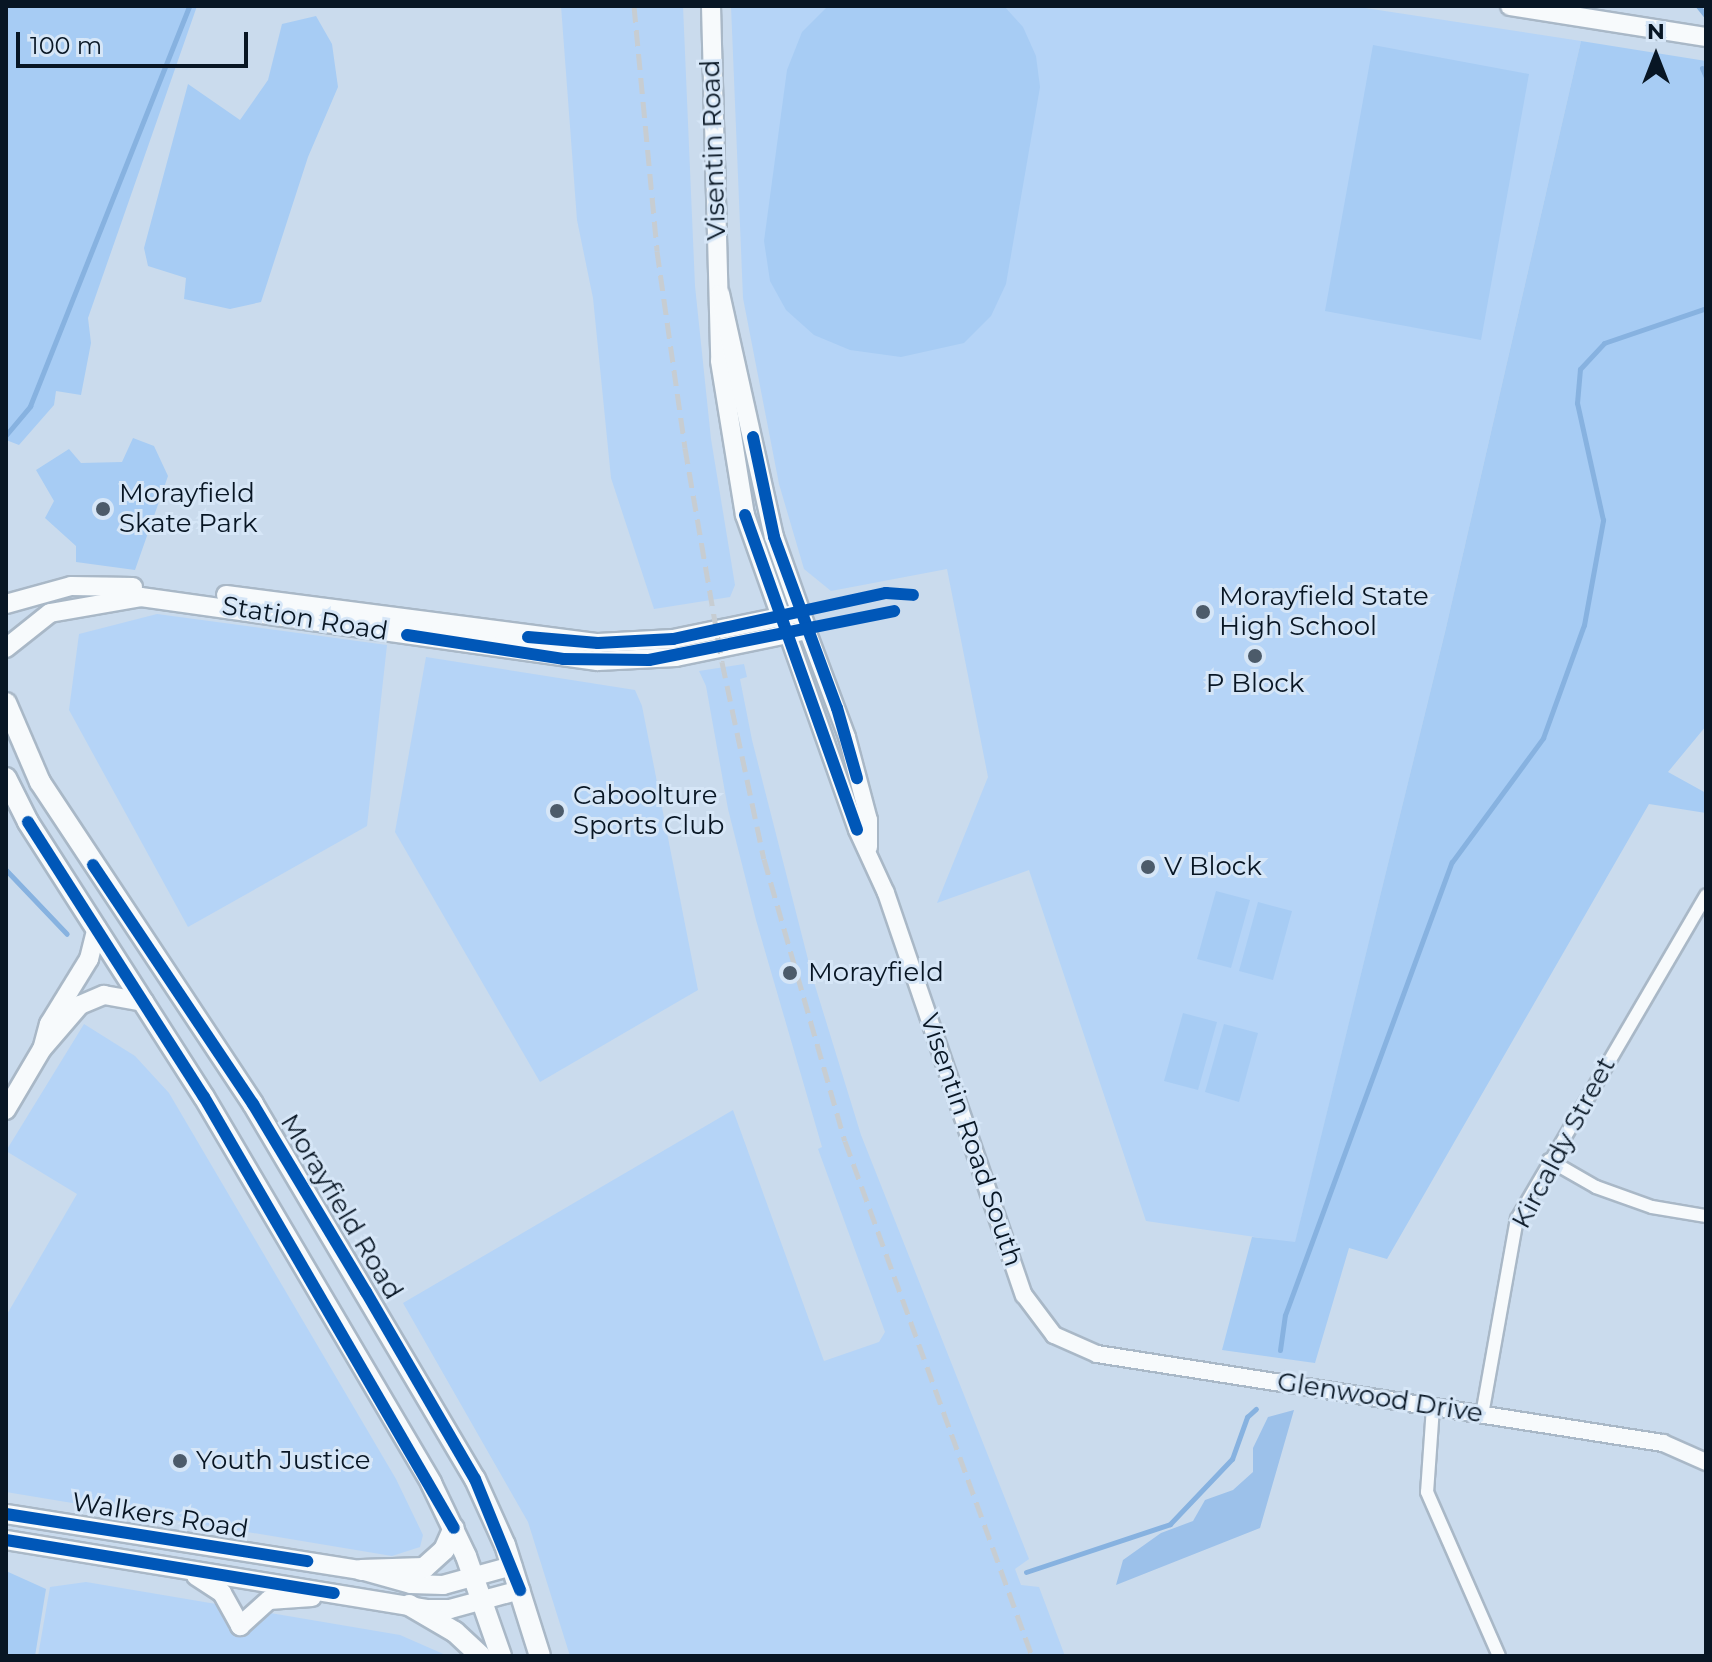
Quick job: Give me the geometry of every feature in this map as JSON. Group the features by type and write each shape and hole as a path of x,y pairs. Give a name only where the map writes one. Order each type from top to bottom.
{"main road":[{"name":"Visentin Road","path":"711,6 719,349 738,488 784,626"},
{"path":"1510,6 1706,37"},
{"name":"Visentin Road","path":"720,294 774,537 804,622"},
{"name":"Station Road","path":"6,604 71,586 127,587 302,603 483,632 598,643 784,626"},
{"name":"Station Road","path":"6,648 50,613 141,597 598,661 676,657 804,622"},
{"name":"Morayfield Road","path":"6,703 40,782 253,1104 475,1479 512,1566 540,1656"},
{"path":"6,778 337,1320 454,1528 501,1656"},
{"path":"42,1049 49,1024 89,959 97,928"},
{"path":"6,1110 42,1049 88,999 104,995 144,1002"},
{"name":"Walkers Road","path":"6,1514 361,1570 384,1580 434,1586 512,1566"},
{"path":"361,1570 424,1568 444,1550 454,1528"},
{"name":"Walkers Road","path":"6,1540 450,1609 520,1590"},
{"path":"186,1569 222,1593 240,1626 269,1600 351,1596"},
{"path":"409,1605 455,1632 481,1656"}],"street":[{"name":"Visentin Road South","path":"804,622 847,737 869,820 869,848"},
{"name":"Visentin Road South","path":"784,626 857,830 869,848 1024,1295 1054,1335"},
{"name":"Kircaldy Street","path":"1482,1415 1517,1219 1706,895"},
{"path":"1549,1160 1596,1187 1652,1207 1706,1216"},
{"name":"Glenwood Drive","path":"1054,1335 1097,1354 1663,1443 1706,1462"},
{"path":"1433,1407 1427,1492 1494,1654"}],"shaded area":[{"path":"6,6 197,6 88,318 91,343 81,395 56,391 54,405 19,445 6,440"},
{"path":"561,6 683,6 695,286 711,439 735,585 730,597 654,609 611,478 593,298 577,220"},
{"name":"Morayfield State High School","path":"731,6 1352,6 1581,41 1445,632 1295,1243 1146,1221 1029,870 937,903 988,777 947,569 831,591 804,569 779,484 743,298"},
{"path":"828,6 1004,6 1023,27 1036,56 1040,87 1006,284 991,316 964,343 901,357 850,350 814,335 786,310 770,281 764,241 787,70 802,32"},
{"path":"316,16 332,44 338,87 308,157 261,302 230,309 184,299 186,278 148,266 144,248 188,84 240,120 268,80 282,24"},
{"path":"1581,41 1706,61 1706,726 1668,772 1706,793 1706,813 1649,804 1387,1259 1349,1248 1315,1363 1222,1350 1252,1237 1295,1242 1445,632"},
{"path":"1373,45 1529,74 1481,340 1325,311"},
{"name":"Morayfield Skate Park","path":"133,438 154,446 168,476 135,570 76,562 76,546 45,518 54,501 36,470 69,449 81,463 122,462"},
{"path":"157,614 387,645 367,826 188,927 69,710 79,634"},
{"path":"426,657 635,690 642,706 698,990 540,1082 395,832"},
{"path":"744,664 747,677 740,679 752,740 813,979 861,1135 1029,1559 1015,1569 1021,1585 1039,1587 1065,1656 570,1656 528,1522 403,1303 733,1110 824,1361 879,1342 885,1332 818,1149 822,1147 756,920 728,809 706,686 699,671"},
{"path":"1216,891 1250,900 1231,968 1197,959"},
{"path":"1258,902 1292,911 1273,980 1239,971"},
{"path":"1183,1013 1217,1022 1198,1090 1164,1081"},
{"path":"84,1024 135,1056 169,1093 396,1479 423,1535 420,1547 392,1556 6,1492 6,1316 77,1194 6,1151"},
{"path":"1224,1024 1258,1033 1239,1102 1205,1092"},
{"path":"1294,1410 1260,1528 1116,1585 1123,1560 1161,1533 1193,1521 1205,1500 1233,1490 1253,1472 1253,1448 1268,1417"},
{"path":"6,1571 46,1589 35,1656 6,1656"},
{"path":"86,1582 400,1635 448,1656 38,1656 50,1587"}],"waterway":[{"path":"6,435 30,406 189,6"},
{"path":"1698,6 1706,16"},
{"path":"1702,68 1706,77"},
{"path":"1280,1350 1285,1315 1452,862 1543,738 1584,625 1603,520 1577,403 1580,369 1604,343 1706,308"},
{"path":"6,870 67,934"},
{"path":"1026,1572 1170,1524 1232,1459 1247,1417 1256,1409"}],"railway":[{"path":"634,6 657,251 685,448 722,662 764,859 845,1141 1032,1656"}],"cycle path":[{"path":"753,437 774,537 837,708 857,778"},
{"path":"745,515 857,830"},
{"path":"528,637 598,643 673,639 886,593 913,595"},
{"path":"407,635 563,659 649,660 894,611"},
{"path":"28,822 204,1097 454,1528"},
{"path":"93,865 253,1104 366,1292 475,1479 520,1590"},
{"path":"6,1514 307,1561"},
{"path":"6,1540 334,1593"}],"place":[{"name":"Morayfield Skate Park","path":"103,509"},
{"name":"Morayfield State High School","path":"1203,612"},
{"name":"P Block","path":"1255,656"},
{"name":"Caboolture Sports Club","path":"557,811"},
{"name":"V Block","path":"1148,867"},
{"name":"Morayfield","path":"790,973"},
{"name":"Youth Justice","path":"180,1461"}]}
